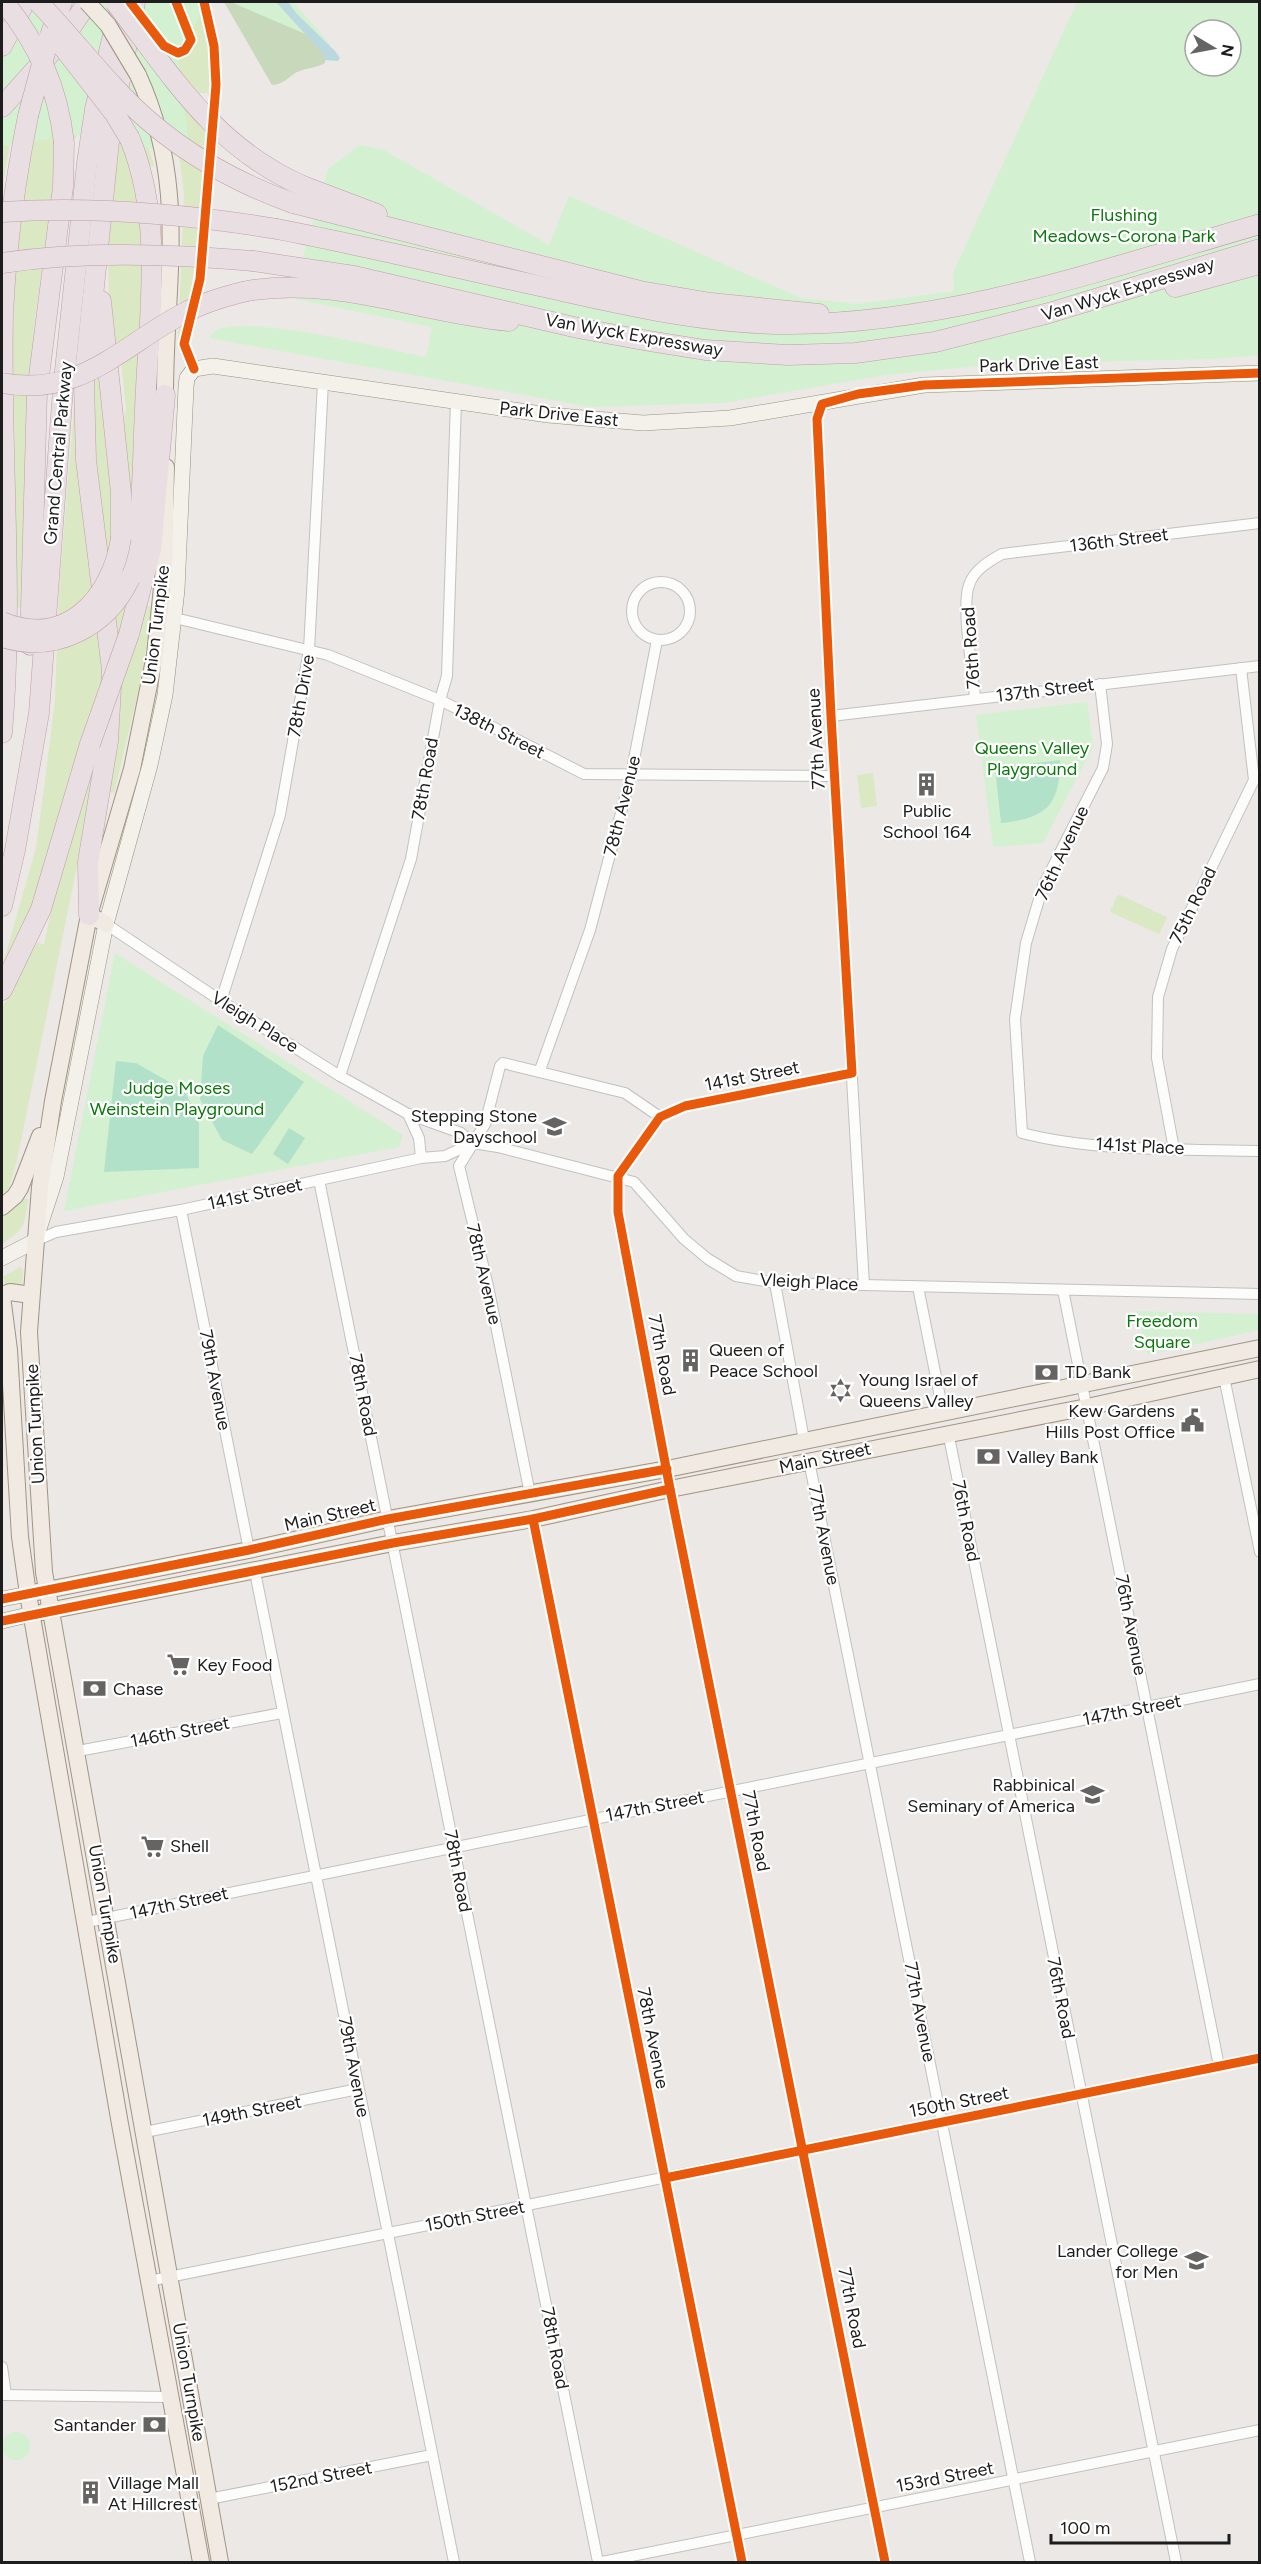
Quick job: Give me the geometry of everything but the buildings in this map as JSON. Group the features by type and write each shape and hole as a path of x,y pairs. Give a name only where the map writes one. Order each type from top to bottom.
{"highway":[{"path":"4,2 28,35 44,64 56,96 64,143 63,187 40,358 35,424 24,801"},
{"path":"2,13 8,2"},
{"path":"2,46 26,2 105,100 130,139 146,188 152,234 140,514 130,578 109,610 93,624 71,636 38,643 2,637"},
{"path":"38,2 114,88 140,113 171,139 213,166 256,189 298,195 444,240 658,294 722,304 872,320"},
{"path":"54,2 140,113"},
{"path":"2,733 7,632 3,314 10,215 28,116 49,38 62,2"},
{"path":"115,2 209,123 298,195"},
{"name":"Grand Central Parkway","path":"2,906 24,801 39,713 63,389 87,163 95,109 122,2"},
{"path":"98,919 87,884 90,843 108,741 112,693 111,653 84,421 85,365 115,102 135,2"},
{"path":"2,106 62,40 91,4"},
{"name":"Van Wyck Expressway","path":"2,212 86,210 156,213 277,229 666,313 763,324 872,320 926,313 994,298 1260,224"},
{"path":"2,622 27,629 45,628 65,622 86,611 107,585 116,563 121,538 122,508 102,321 99,232"},
{"name":"Van Wyck Expressway","path":"2,263 58,258 145,255 254,261 354,276 578,328 705,350 760,354 822,354 882,350 935,342 1049,313 1125,288 1260,249"},
{"path":"1049,313 1130,300 1260,264"},
{"path":"2,383 44,386 79,377 111,361 185,312 208,302 247,291 276,287 320,287 468,317 578,328"},
{"path":"2,990 41,909 90,744 129,634 151,549 165,395"}],"main road":[{"name":"Union Turnpike","path":"91,4 118,40 138,75 162,139 171,196 172,227 165,395 166,534 156,645 132,769 53,1101 40,1187 29,1332 44,1572 78,1751 220,2562"},
{"path":"2,1207 15,1196 20,1188 53,1101"},
{"path":"2,1295 10,1292 31,1295"},
{"name":"Union Turnpike","path":"2,1295 20,1537 27,1594 201,2562"},
{"name":"Main Street","path":"27,1594 388,1520 667,1469 1260,1348"},
{"name":"Main Street","path":"32,1614 533,1519 670,1488 948,1432 1087,1407 1260,1369"}],"street":[{"name":"Park Drive East","path":"187,378 194,369 213,366 548,415 643,423 730,418 822,404 858,394 924,385 1260,373"},
{"name":"Union Turnpike","path":"35,1241 56,1177 98,919 154,747 166,684 175,618 187,378"},
{"name":"78th Drive","path":"221,1000 280,815 309,650 323,382"},
{"name":"78th Road","path":"340,1076 411,859 440,700 447,676 456,401"},
{"name":"77th Avenue","path":"822,404 817,417 831,716 864,1285"},
{"name":"136th Street","path":"982,565 1002,554 1260,523"},
{"name":"76th Road","path":"975,698 967,603 969,585 982,565"},
{"path":"664,582 684,592 690,614 688,624 679,635 670,640 657,640 645,636 638,629 632,609 639,592 654,583 664,582"},
{"name":"138th Street","path":"175,618 309,650 440,700 584,774 834,776"},
{"name":"78th Avenue","path":"530,1494 488,1286 459,1166 485,1124 503,1062 540,1070 590,930 631,775 657,640"},
{"name":"137th Street","path":"831,716 1260,666"},
{"name":"75th Road","path":"1174,1149 1157,1058 1158,997 1172,949 1254,780 1241,668"},
{"name":"76th Avenue","path":"1022,1133 1015,1019 1024,954 1043,886 1103,768 1107,744 1100,684"},
{"name":"Vleigh Place","path":"98,919 340,1076 408,1114 461,1133 473,1143 618,1176 634,1182 684,1239 708,1259 736,1276 775,1283 1260,1294"},
{"path":"540,1070 625,1093 660,1117 618,1176"},
{"name":"141st Street","path":"660,1117 685,1106 852,1072"},
{"path":"408,1114 419,1138 420,1158"},
{"name":"141st Place","path":"1022,1133 1052,1140 1174,1149 1260,1151"},
{"name":"141st Street","path":"35,1241 56,1232 182,1210 420,1158 445,1156 473,1143"},
{"name":"77th Road","path":"618,1176 618,1212 670,1488 885,2562"},
{"name":"78th Road","path":"319,1180 598,2562"},
{"name":"79th Avenue","path":"182,1210 249,1550"},
{"path":"2,1258 35,1241"},
{"path":"775,1283 804,1440"},
{"path":"918,1287 943,1412"},
{"name":"76th Avenue","path":"1063,1290 1219,2066"},
{"path":"1224,1377 1260,1552"},
{"name":"76th Road","path":"948,1432 1176,2562"},
{"name":"77th Avenue","path":"809,1461 1030,2562"},
{"name":"78th Avenue","path":"533,1519 742,2562"},
{"name":"79th Avenue","path":"255,1572 454,2562"},
{"name":"Main Street","path":"2,1599 27,1594"},
{"name":"Main Street","path":"2,1621 32,1614"},
{"name":"147th Street","path":"87,1922 1260,1684"},
{"name":"146th Street","path":"78,1751 282,1713"},
{"name":"150th Street","path":"149,2281 1260,2058"},
{"name":"149th Street","path":"145,2132 358,2089"},
{"path":"2,2367 4,2396 171,2397"},
{"name":"153rd Street","path":"602,2562 1260,2430"},
{"name":"152nd Street","path":"209,2499 432,2455"}],"green space":[{"path":"2,2 207,2 178,57 191,160 95,133 2,146"},
{"path":"181,2 200,5 210,53 212,79 208,99 208,93 196,93 205,129 197,241 191,290 180,339 178,339 184,196 180,162 167,107 164,54 178,57 187,55 192,49 192,31"},
{"path":"224,2 276,2 326,57 325,63 297,72 283,82 272,85"},
{"path":"231,2 293,2 331,45"},
{"name":"Flushing Meadows-Corona Park","path":"1077,2 1259,2 1259,355 1214,359 998,364 886,375 723,403 591,407 209,338 219,329 237,326 262,327 320,335 426,357 432,327 291,298 328,169 359,145 384,150 549,245 569,196 801,298 857,304 954,291 953,273"},
{"path":"83,97 77,136 75,139 55,141 50,216 30,373 22,608 17,607 13,339 15,272 27,172 11,137 2,190 2,121"},
{"path":"119,128 144,131 154,166 147,166 131,518 122,429 126,409 121,361 109,317 108,237"},
{"path":"98,353 141,626 147,605 153,608 142,675 114,793 105,791 120,706 116,631 92,446 92,355"},
{"path":"76,384 105,657 103,739 17,1160 8,1190 2,1194 2,1008 37,942 44,945 55,890 43,886 6,967 2,967 36,848 45,781 55,700 59,589"},
{"name":"Queens Valley Playground","path":"1087,702 1093,747 1043,843 993,847 976,715"},
{"path":"1060,760 1057,789 1047,807 1029,818 1001,823 995,768"},
{"path":"873,773 877,806 861,808 857,775"},
{"path":"1118,894 1167,917 1159,934 1110,912"},
{"name":"Judge Moses Weinstein Playground","path":"115,953 403,1135 399,1147 64,1211"},
{"path":"218,1025 304,1082 252,1154 222,1140 200,1099 203,1056"},
{"path":"116,1061 136,1063 185,1091 199,1123 199,1168 104,1172"},
{"path":"289,1128 305,1138 288,1164 273,1154"},
{"path":"23,1198 28,1199 22,1226 2,1244 2,1216 16,1207"},
{"path":"20,1267 23,1270 22,1286 7,1288 3,1277"},
{"name":"Freedom Square","path":"1137,1311 1259,1314 1259,1330 1148,1355"},
{"path":"16,2432 26,2436 30,2446 26,2456 16,2460 6,2456 2,2446 6,2436"}],"water":[{"path":"276,2 288,2 296,13 335,51 340,58 338,61 325,60 325,56"}],"cycle path":[{"path":"130,2 164,46 178,53 185,50 191,40 176,2"},
{"path":"194,369 184,344 200,279 216,85 214,46 204,2"},
{"path":"885,2562 670,1489 618,1212 618,1176 660,1117 685,1106 852,1073 831,716 817,419 822,404 858,394 924,385 1260,373"},
{"path":"2,1599 249,1550 388,1519 667,1469"},
{"path":"2,1621 393,1543 533,1519 670,1489"},
{"path":"533,1519 742,2562"},
{"path":"665,2178 1260,2058"}],"place":[{"name":"Public School 164","path":"927,785"},
{"name":"Stepping Stone Dayschool","path":"555,1126"},
{"name":"Queen of Peace School","path":"691,1360"},
{"name":"TD Bank","path":"1047,1372"},
{"name":"Young Israel of Queens Valley","path":"841,1390"},
{"name":"Kew Gardens Hills Post Office","path":"1193,1421"},
{"name":"Valley Bank","path":"989,1457"},
{"name":"Key Food","path":"179,1665"},
{"name":"Chase","path":"95,1689"},
{"name":"Rabbinical Seminary of America","path":"1093,1795"},
{"name":"Shell","path":"152,1846"},
{"name":"Lander College for Men","path":"1196,2261"},
{"name":"Santander","path":"154,2425"},
{"name":"Village Mall At Hillcrest","path":"90,2493"}]}
